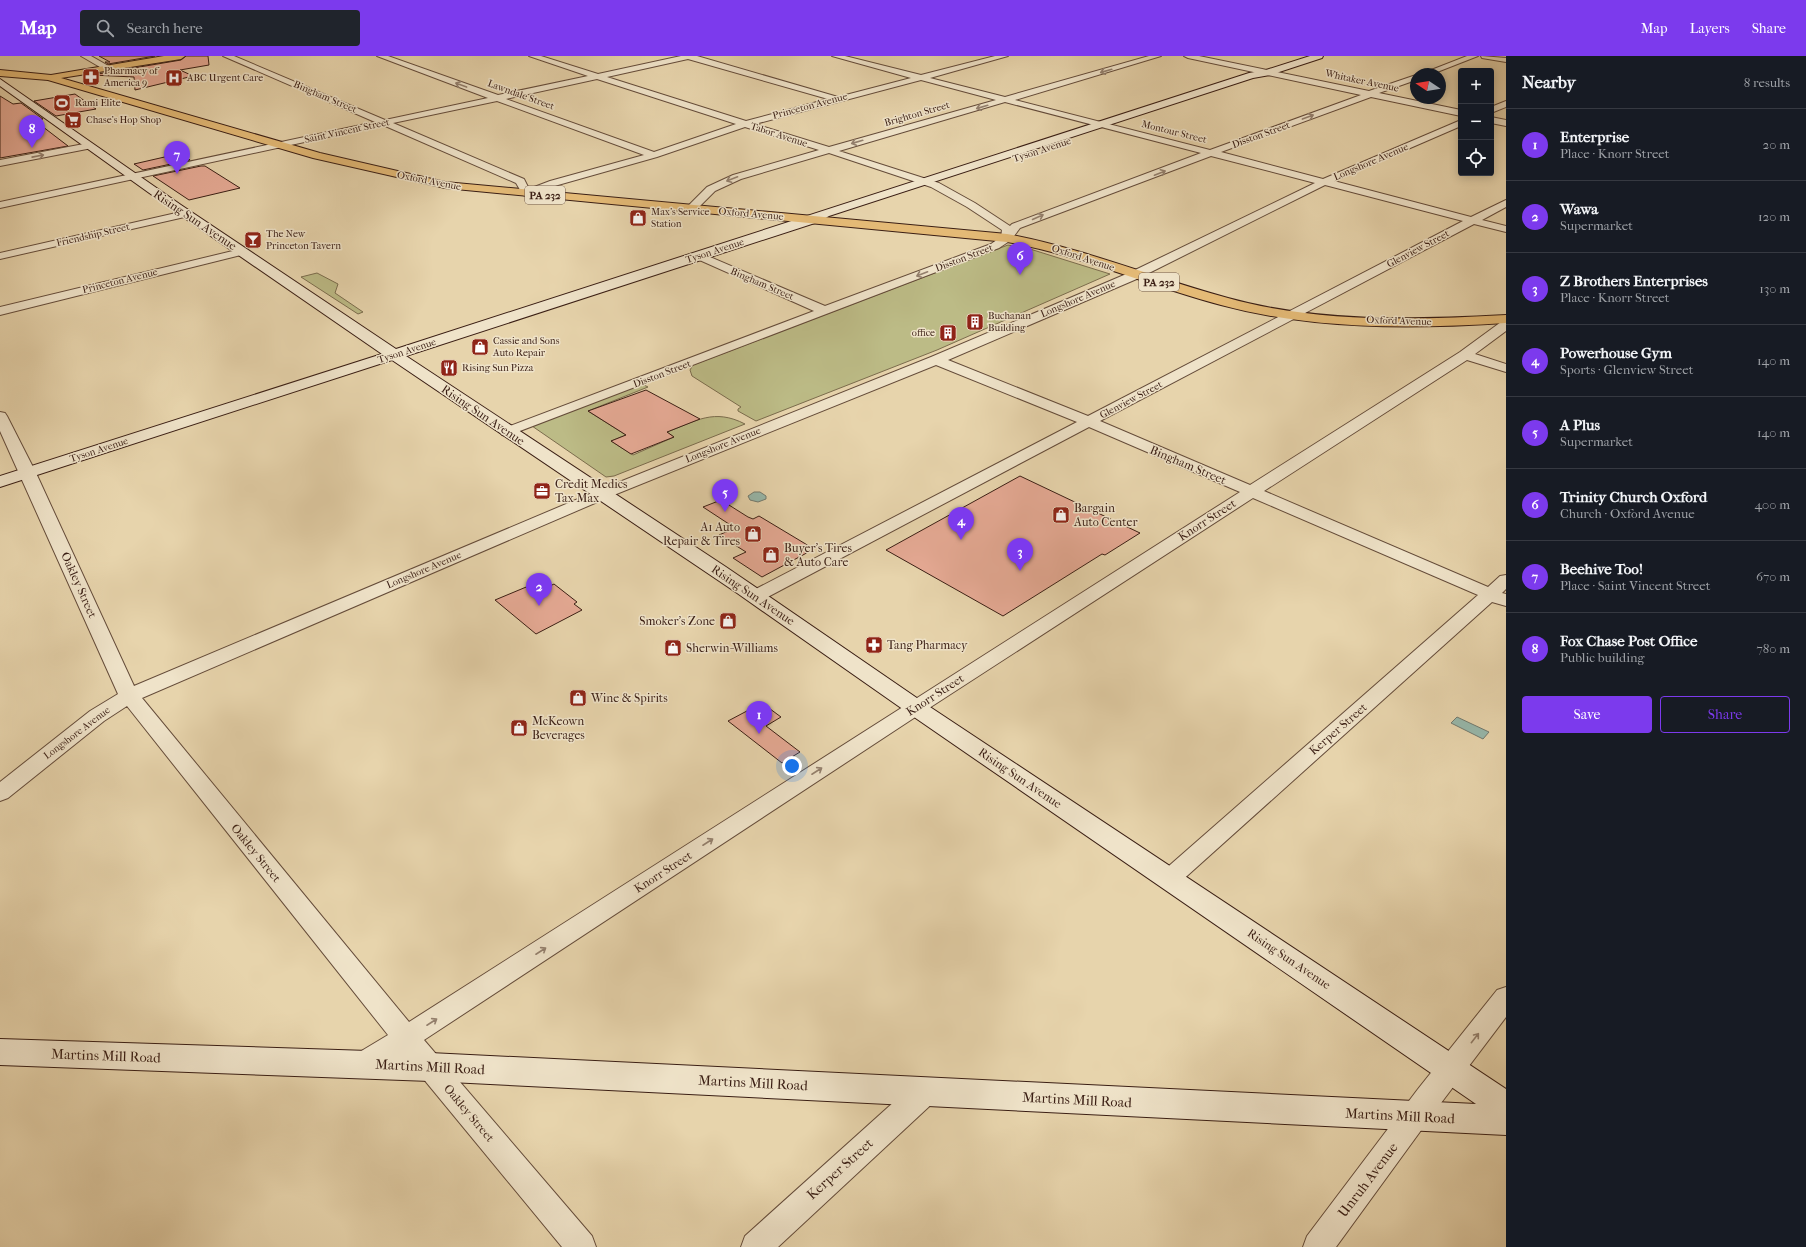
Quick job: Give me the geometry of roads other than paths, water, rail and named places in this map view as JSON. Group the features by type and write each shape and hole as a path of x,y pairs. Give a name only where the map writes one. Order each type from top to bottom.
{"main road":[{"path":"1,81 49,77 181,56"},
{"name":"Oxford Avenue","path":"49,77 348,164 445,185 1007,238 1035,243 1246,307 1294,315 1420,323 1506,319"}],"street":[{"path":"85,56 108,68"},
{"name":"Bingham Street","path":"227,56 520,181 527,193"},
{"name":"Lawndale Street","path":"381,56 654,156"},
{"name":"Tabor Avenue","path":"534,56 930,183 1002,224 1007,229 1007,238"},
{"path":"689,56 837,99"},
{"name":"Saint Vincent Street","path":"0,205 689,56"},
{"name":"Montour Street","path":"836,56 1506,229"},
{"name":"Princeton Avenue","path":"527,193 554,183 654,156 744,124 1004,56"},
{"name":"Brighton Street","path":"691,209 716,185 737,177 1157,56"},
{"name":"Whitaker Avenue","path":"1188,56 1458,112"},
{"name":"Tyson Avenue","path":"0,482 814,219 840,216 1017,151 1252,75 1267,73 1319,56"},
{"path":"1441,68 1474,56"},
{"path":"1485,56 1506,60"},
{"name":"Tyson Avenue","path":"930,183 1112,127 1263,77 1267,73"},
{"name":"Disston Street","path":"507,432 995,246 1007,238 1016,226 1410,79"},
{"name":"Rising Sun Avenue","path":"1,81 132,177 240,252 507,432 756,596 916,708 1170,878 1506,1107"},
{"path":"1185,97 1196,99"},
{"path":"1494,109 1506,104"},
{"path":"1494,121 1506,123"},
{"name":"Longshore Avenue","path":"0,792 97,716 129,696 603,494 936,360 1135,274 1324,182 1458,124"},
{"path":"0,163 89,146"},
{"path":"1017,151 1028,154"},
{"name":"Glenview Street","path":"756,596 1506,203"},
{"name":"Friendship Street","path":"0,256 185,214"},
{"name":"Princeton Avenue","path":"0,311 240,252"},
{"name":"Bingham Street","path":"699,256 826,311"},
{"name":"Knorr Street","path":"363,1064 406,1038 1250,492 1465,355 1506,325"},
{"path":"1465,355 1506,368"},
{"name":"Bingham Street","path":"936,360 1088,422 1498,598"},
{"name":"Oakley Street","path":"0,416 28,473 129,696 406,1038 581,1247"},
{"name":"Kerper Street","path":"1170,878 1498,598 1506,580"},
{"name":"Unruh Avenue","path":"1318,1247 1415,1116 1506,998"},
{"name":"Martins Mill Road","path":"0,1052 430,1067 1506,1120"},
{"name":"Kerper Street","path":"756,1247 925,1092"}],"place":[{"name":"Pharmacy of America 9","path":"91,77"},
{"name":"ABC Urgent Care","path":"174,78"},
{"name":"Rami Elite","path":"62,103"},
{"name":"Chase's Hop Shop","path":"73,120"},
{"name":"Fox Chase Post Office","path":"32,148"},
{"name":"Beehive Too!","path":"177,174"},
{"name":"Max's Service Station","path":"638,218"},
{"name":"The New Princeton Tavern","path":"253,240"},
{"name":"Trinity Church Oxford","path":"1020,275"},
{"name":"Buchanan Building","path":"975,322"},
{"name":"office","path":"948,333"},
{"name":"Cassie and Sons Auto Repair","path":"480,347"},
{"name":"Rising Sun Pizza","path":"449,368"},
{"name":"Credit Medics Tax Max","path":"542,491"},
{"name":"A Plus","path":"725,512"},
{"name":"Bargain Auto Center","path":"1061,515"},
{"name":"A1 Auto Repair & Tires","path":"753,534"},
{"name":"Powerhouse Gym","path":"961,540"},
{"name":"Buyer's Tires & Auto Care","path":"771,555"},
{"name":"Z Brothers Enterprises","path":"1020,571"},
{"name":"Wawa","path":"539,606"},
{"name":"Smoker's Zone","path":"728,621"},
{"name":"Tang Pharmacy","path":"874,645"},
{"name":"Sherwin-Williams","path":"673,648"},
{"name":"Wine & Spirits","path":"578,698"},
{"name":"McKeown Beverages","path":"519,728"},
{"name":"Enterprise","path":"759,734"}]}
